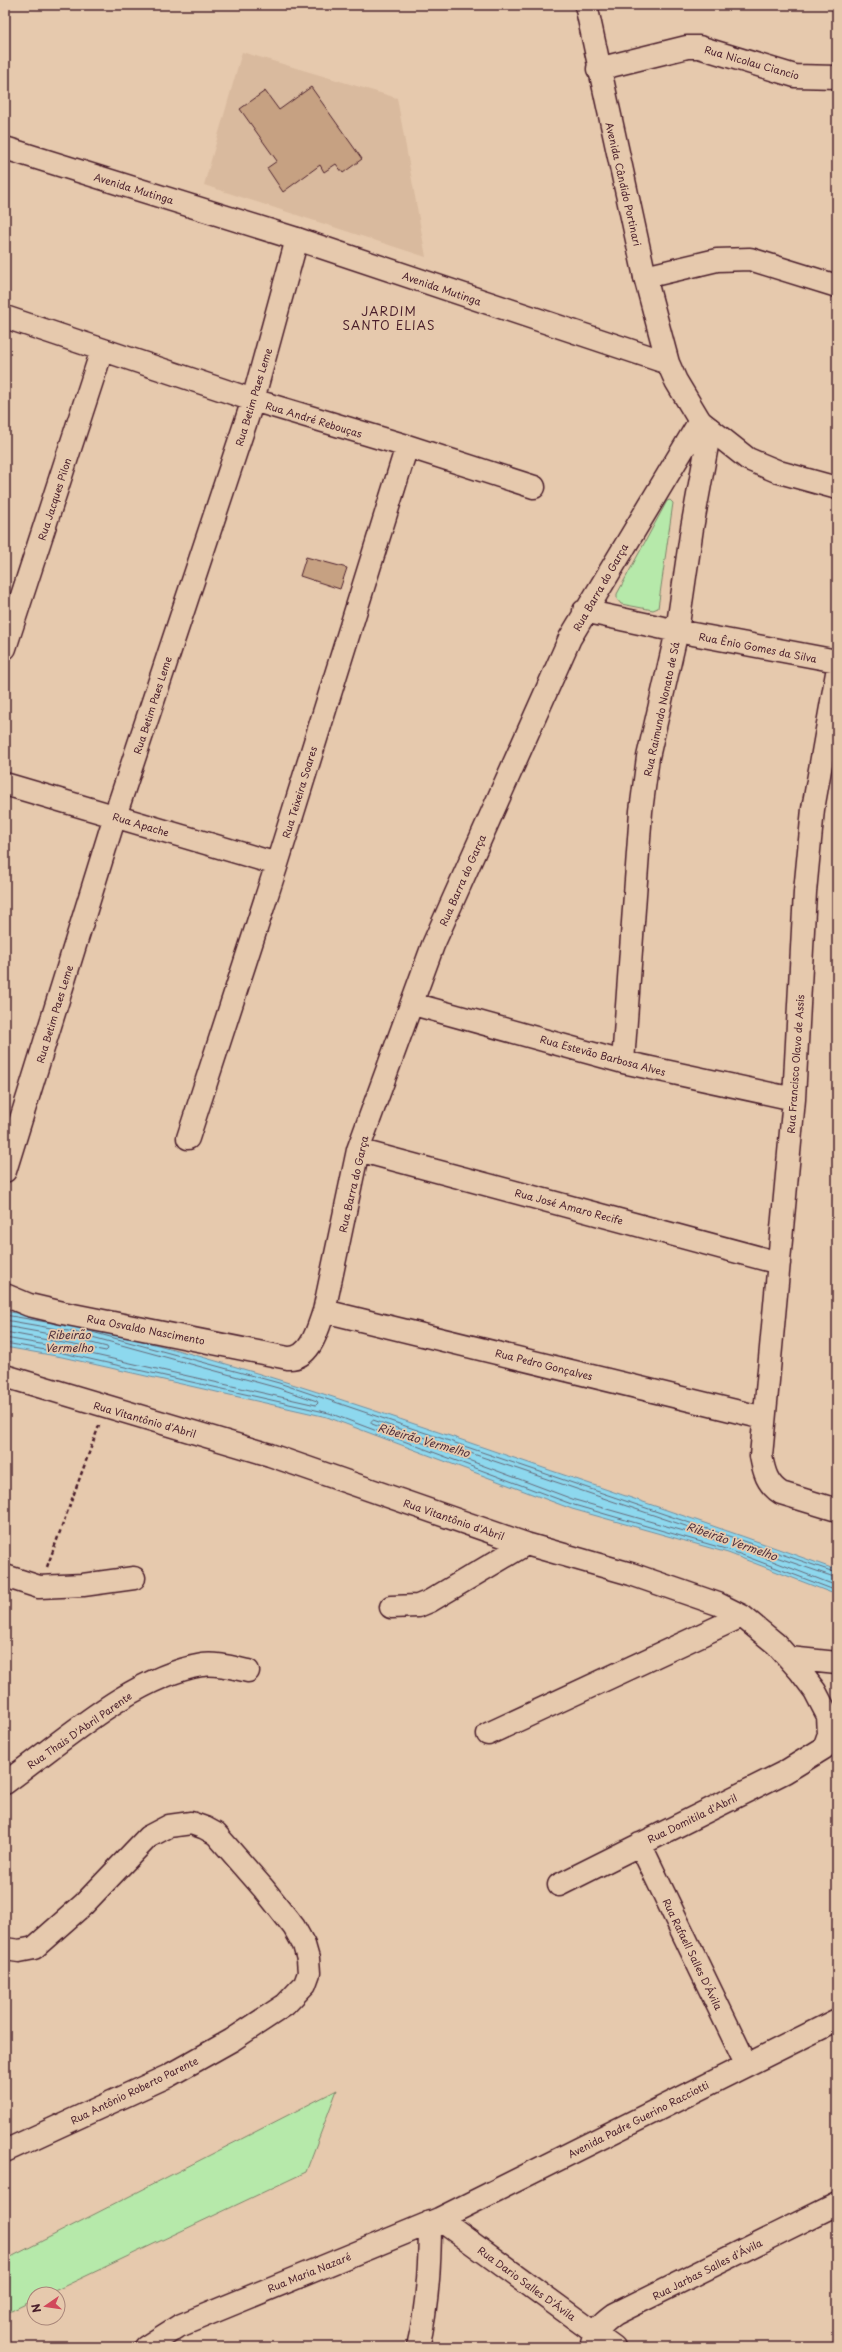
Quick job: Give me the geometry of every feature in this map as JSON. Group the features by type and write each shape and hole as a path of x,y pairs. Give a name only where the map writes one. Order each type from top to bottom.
{"street":[{"name":"Avenida Cândido Portinari","path":"586,5 598,69 645,276 668,363"},
{"name":"Rua Nicolau Ciancio","path":"598,69 687,47 699,47 795,76 837,77"},
{"name":"Avenida Mutinga","path":"5,148 297,239 668,363"},
{"name":"Rua Betim Paes Leme","path":"5,1171 116,816 253,400 297,239"},
{"path":"645,276 717,260 750,259 837,286"},
{"name":"Rua André Rebouças","path":"5,317 253,400 407,446 534,487"},
{"name":"Rua Jacques Pilon","path":"5,648 102,350"},
{"path":"668,363 676,381 705,425 748,459 779,472 837,488"},
{"name":"Rua Barra do Garça","path":"288,1358 301,1356 316,1335 324,1311 358,1150 379,1090 413,1004 433,945 570,638 584,611 705,425"},
{"name":"Rua Raimundo Nonato de Sá","path":"623,1062 641,810 648,757 677,632 705,425"},
{"name":"Rua Teixeira Soares","path":"188,1138 277,864 407,446"},
{"name":"Rua Ênio Gomes da Silva","path":"584,611 677,632 837,662"},
{"name":"Rua Francisco Olavo de Assis","path":"837,673 813,809 805,892 794,1099 761,1456 765,1475 775,1489 781,1493 837,1510"},
{"name":"Rua Apache","path":"5,784 277,864"},
{"name":"Rua Estevão Barbosa Alves","path":"413,1004 623,1062 794,1099"},
{"name":"Rua José Amaro Recife","path":"358,1150 779,1263"},
{"name":"Rua Osvaldo Nascimento","path":"5,1295 29,1305 63,1313 288,1358"},
{"name":"Rua Pedro Gonçalves","path":"324,1311 764,1418"},
{"name":"Rua Vitantônio d'Abril","path":"5,1376 106,1408 270,1455 526,1544 631,1574 718,1604 742,1616 776,1644 789,1658 814,1691 828,1716 829,1734 824,1748"},
{"path":"391,1607 418,1606 430,1601 526,1544"},
{"path":"5,1576 39,1587 84,1585 134,1578"},
{"path":"488,1734 742,1616"},
{"path":"789,1658 837,1663"},
{"name":"Rua Thais D'Abril Parente","path":"5,1783 119,1699 151,1682 203,1665 248,1671"},
{"name":"Rua Domitila d'Abril","path":"559,1885 794,1766 824,1748"},
{"name":"Rua Antônio Roberto Parente","path":"5,1949 19,1951 34,1948 84,1904 148,1837 169,1826 191,1823 216,1834 268,1894 294,1927 304,1945 308,1959 309,1973 305,1984 286,2005 232,2040 168,2076 5,2151"},
{"name":"Rua Rafaell Salles D'Ávila","path":"640,1844 746,2064"},
{"name":"Avenida Padre Guerino Racciotti","path":"435,2221 746,2064 837,2020"},
{"name":"Rua Jarbas Salles d'Ávila","path":"593,2340 603,2323 615,2314 837,2204"},
{"path":"418,2347 424,2321 435,2221"},
{"name":"Rua Maria Nazaré","path":"146,2347 179,2326 435,2221"},
{"name":"Rua Dario Salles D'Ávila","path":"435,2221 593,2340 614,2347"}],"path":[{"path":"39,1587 106,1408"}],"shaded area":[{"path":"242,52 397,98 426,257 204,185"}],"green space":[{"path":"670,500 673,503 658,608 653,610 621,604 617,599 617,594 667,501"},
{"path":"337,2090 306,2172 65,2286 26,2286 26,2304 5,2314 5,2260"}],"water":[{"name":"Ribeirão Vermelho","path":"5,1311 120,1335 233,1366 456,1438 837,1570 837,1595 728,1553 572,1509 327,1417 62,1357 5,1347"}],"building":[{"path":"311,87 362,159 343,173 336,164 324,172 320,165 283,192 267,168 277,161 240,109 265,91 279,110"},
{"path":"306,557 347,568 340,589 300,576"}],"district":[{"name":"JARDIM SANTO ELIAS","path":"389,318"}]}
